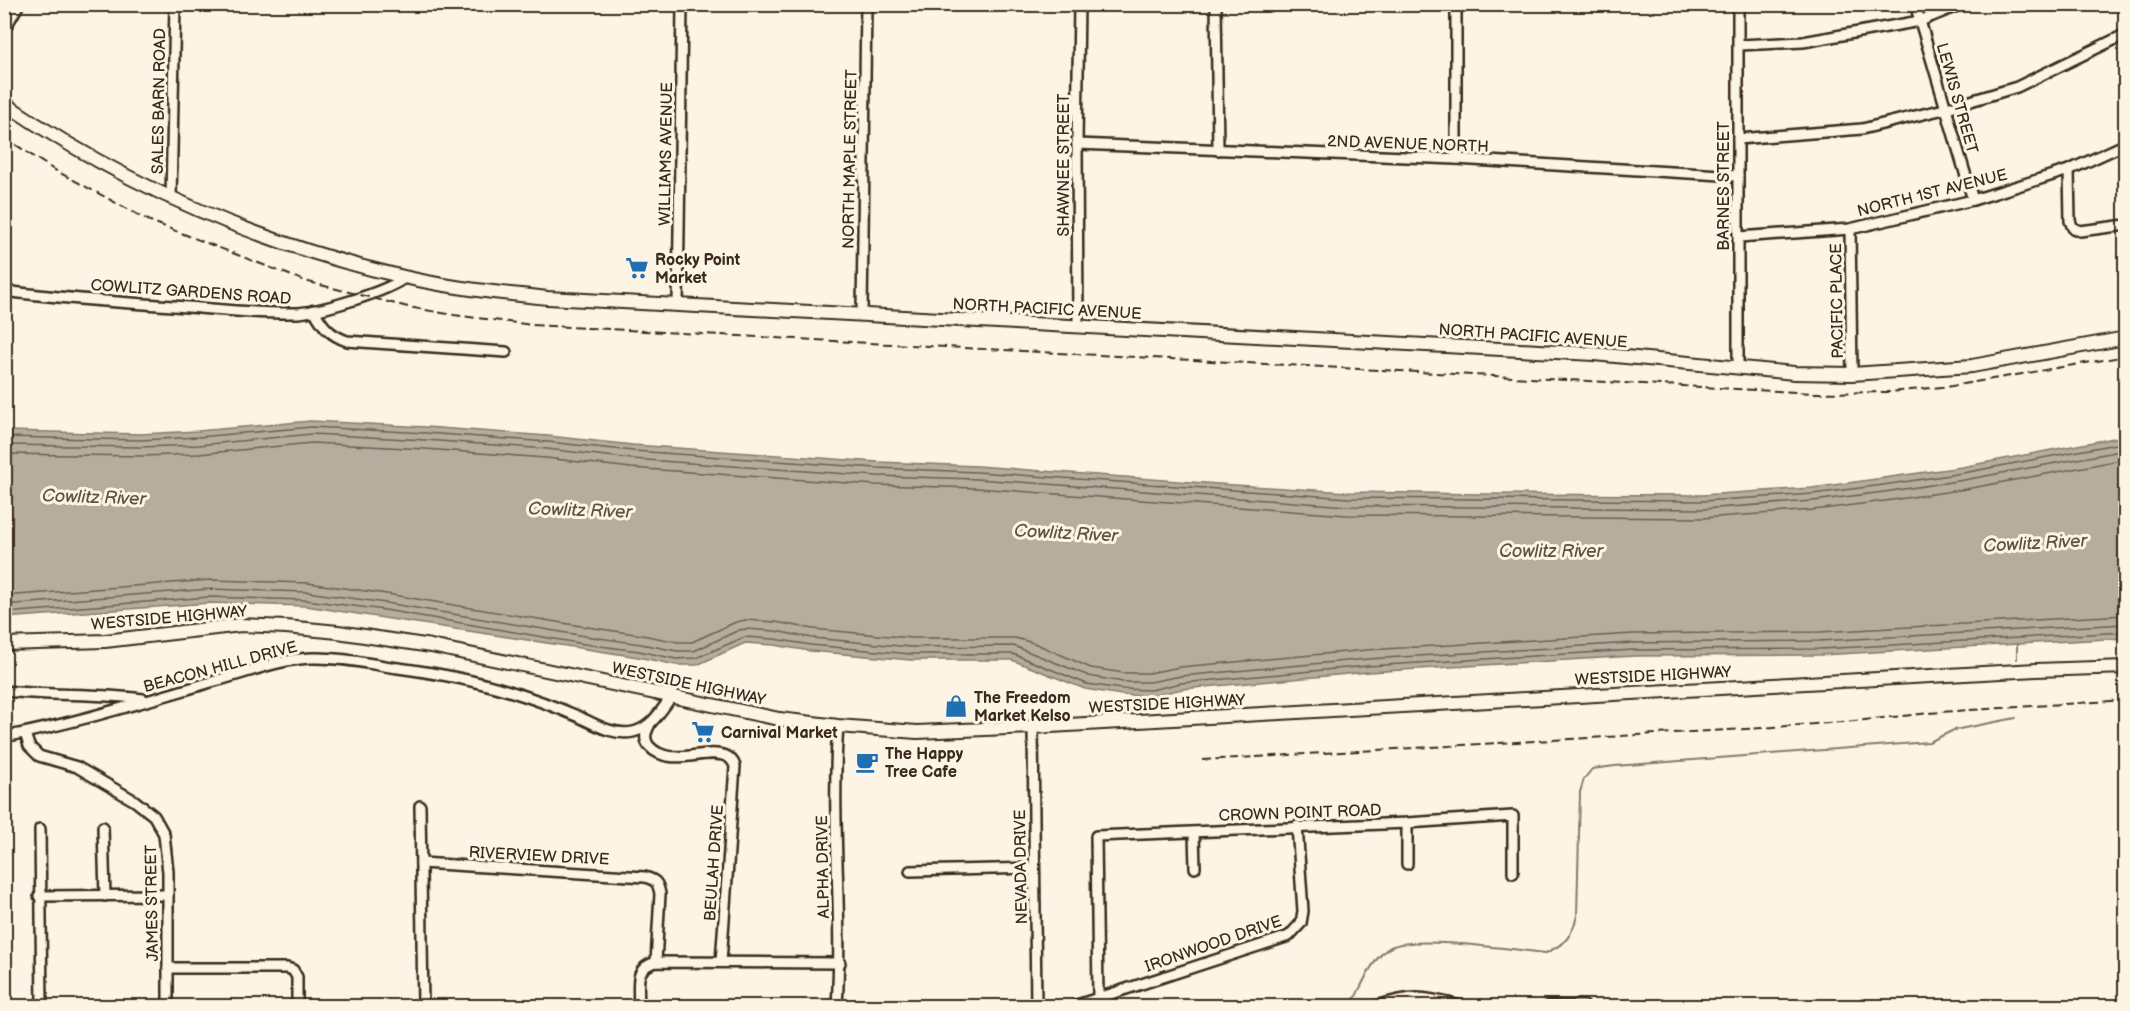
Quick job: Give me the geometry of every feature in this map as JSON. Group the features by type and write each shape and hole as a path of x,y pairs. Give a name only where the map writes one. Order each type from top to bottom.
{"street":[{"path":"4,30 19,4"},
{"name":"SALES BARN ROAD","path":"171,199 175,4"},
{"name":"WILLIAMS AVENUE","path":"678,305 682,4"},
{"name":"NORTH MAPLE STREET","path":"862,314 866,4"},
{"name":"SHAWNEE STREET","path":"1078,326 1079,4"},
{"path":"1216,4 1218,150"},
{"name":"BARNES STREET","path":"1738,4 1738,368"},
{"name":"LEWIS STREET","path":"1915,4 1944,109 1973,200"},
{"path":"1739,45 1803,42 1920,21 1962,4"},
{"path":"1456,11 1456,159"},
{"path":"1738,140 1862,129 1944,109 2017,87 2126,34"},
{"name":"NORTH PACIFIC AVENUE","path":"4,103 91,158 171,199 279,243 406,277 497,293 548,298 1594,354 1794,373 1852,374 1971,366 2126,338"},
{"name":"2ND AVENUE NORTH","path":"1077,144 1456,159 1737,176"},
{"name":"NORTH 1ST AVENUE","path":"1739,237 1850,228 1973,200 2069,170 2126,144"},
{"path":"2069,170 2070,221 2073,228 2080,231 2126,225"},
{"name":"PACIFIC PLACE","path":"1850,228 1852,374"},
{"name":"COWLITZ GARDENS ROAD","path":"4,291 108,302 282,313 314,310 382,291 406,277"},
{"path":"314,310 322,326 334,336 347,341 506,352"},
{"name":"WESTSIDE HIGHWAY","path":"4,644 105,641 241,625 338,632 431,646 779,718 838,726 917,732 2036,670 2126,667"},
{"name":"BEACON HILL DRIVE","path":"4,737 294,660 313,658 434,673 475,682 511,692 614,732 634,732 650,724"},
{"path":"4,691 58,695 116,695 149,700"},
{"path":"650,724 672,696"},
{"name":"BEULAH DRIVE","path":"650,724 646,740 652,748 662,754 688,757 725,755 732,759 735,766 722,962"},
{"name":"ALPHA DRIVE","path":"837,1006 840,963 836,767 838,726"},
{"name":"NEVADA DRIVE","path":"1033,727 1036,1006"},
{"name":"JAMES STREET","path":"25,733 29,746 39,756 77,767 135,801 154,816 164,834 168,895 168,1006"},
{"path":"420,806 423,1006"},
{"name":"CROWN POINT ROAD","path":"1098,998 1096,836 1407,823 1513,816 1513,873"},
{"path":"1407,823 1407,864"},
{"name":"IRONWOOD DRIVE","path":"1074,1006 1289,936 1301,923 1303,911 1297,826"},
{"path":"103,827 105,896"},
{"path":"40,828 42,1006"},
{"path":"1194,832 1195,868"},
{"name":"RIVERVIEW DRIVE","path":"421,863 645,877 654,880 658,884 660,894 656,963"},
{"path":"910,871 1034,868"},
{"path":"39,896 168,895"},
{"path":"638,1006 638,981 641,971 648,965 656,963 840,963"},
{"path":"168,968 287,968 293,970 297,977 297,1006"},
{"path":"1377,1006 1416,997 1461,1006"},
{"path":"1549,1006 1584,1006"}],"water":[{"name":"Cowlitz River","path":"311,421 426,427 633,445 878,462 977,466 1218,484 1348,492 1480,494 1702,495 1812,488 1962,467 2125,436 2125,638 1820,655 1634,656 1369,672 1182,689 1152,696 1122,695 1085,689 1012,660 911,660 745,643 697,665 676,665 638,657 306,606 210,603 5,618 5,431 141,434"}],"waterway":[{"path":"2017,644 2017,659"},
{"path":"1349,1006 1373,965 1391,947 1420,942 1546,953 1563,943 1570,935 1577,916 1580,792 1584,779 1592,769 1929,742 1954,730 2016,718"}],"railway":[{"path":"4,137 51,168 150,221 305,281 408,307 532,325 1813,393 1890,392 1952,386 2126,356"},
{"path":"1202,760 1762,728 1940,712 2126,700"}],"place":[{"name":"Rocky Point Market","path":"637,268"},
{"name":"The Freedom Market Kelso","path":"956,706"},
{"name":"Carnival Market","path":"703,732"},
{"name":"The Happy Tree Cafe","path":"867,762"}]}
